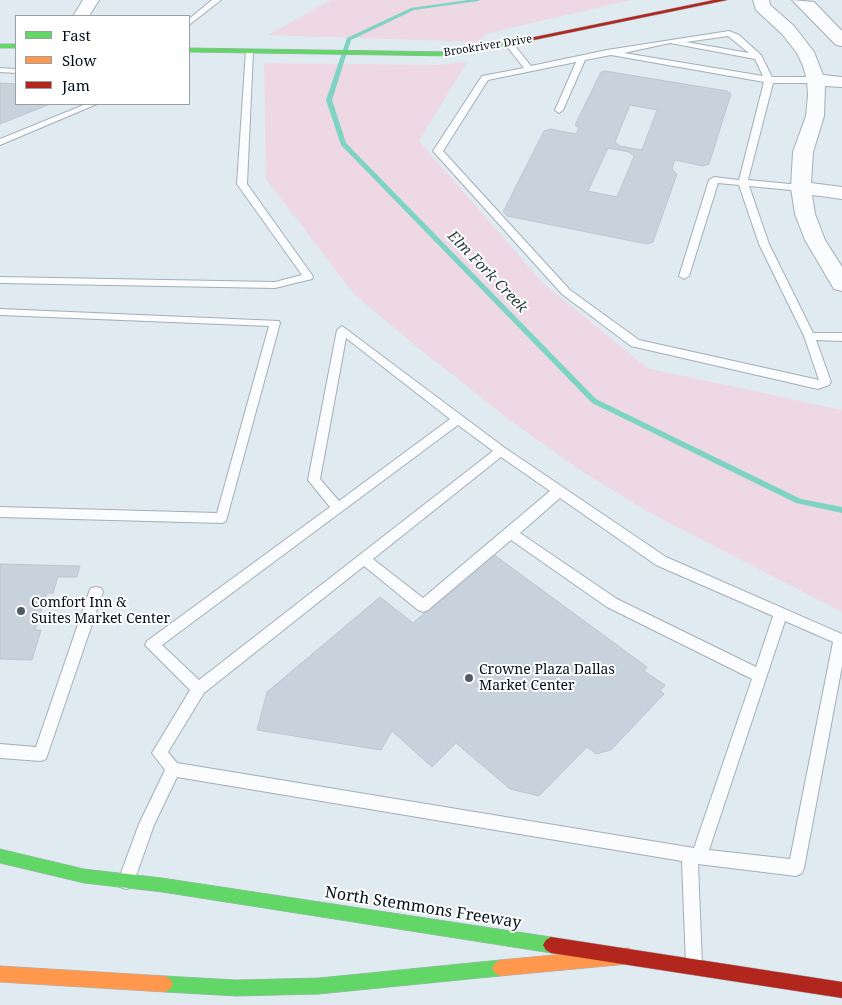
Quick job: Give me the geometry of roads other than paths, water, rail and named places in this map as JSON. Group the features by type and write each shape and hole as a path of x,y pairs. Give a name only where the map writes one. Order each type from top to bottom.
{"main road":[{"name":"Brookriver Drive","path":"190,50 416,54 466,52 724,0"},
{"path":"0,46 15,46"},
{"name":"North Stemmons Freeway","path":"0,856 84,876 126,880 842,990"},
{"path":"0,974 236,988 320,986 628,956"}],"street":[{"path":"82,15 91,0"},
{"path":"761,0 762,7 788,30 805,52 816,80 815,116 803,152 801,188 805,214 815,240 842,284"},
{"path":"800,0 808,5 842,41"},
{"path":"816,80 842,82"},
{"path":"801,188 842,193"}],"lane":[{"path":"190,22 217,0"},
{"path":"729,34 736,37 758,57 769,80 743,183 764,244 809,336 825,382 818,385 635,343 566,292 438,151 485,78 607,52 670,41 729,34"},
{"path":"670,41 758,57"},
{"path":"509,44 529,69"},
{"path":"0,280 275,285 308,277 242,184 248,52"},
{"path":"607,52 769,80 816,80"},
{"path":"559,110 582,58"},
{"path":"0,70 15,71"},
{"path":"0,142 91,105"},
{"path":"684,276 714,180 801,188"},
{"path":"0,312 274,323 222,518 0,512"},
{"path":"338,508 314,480 342,330 501,451 661,562 841,640 796,868 694,855 173,768 158,753 199,689 501,451"},
{"path":"809,336 842,337"},
{"path":"199,689 152,645 458,419"},
{"path":"364,560 423,606 512,533 559,491"},
{"path":"512,533 612,603 760,676"},
{"path":"0,750 41,754 96,592"},
{"path":"694,966 694,855 782,614"},
{"path":"126,880 147,824 173,768"}],"waterway":[{"name":"Elm Fork Creek","path":"478,0 413,9 349,39 329,100 343,144 594,401 799,501 842,510"}],"place":[{"name":"Comfort Inn & Suites Market Center","path":"21,611"},
{"name":"Crowne Plaza Dallas Market Center","path":"469,678"}]}
